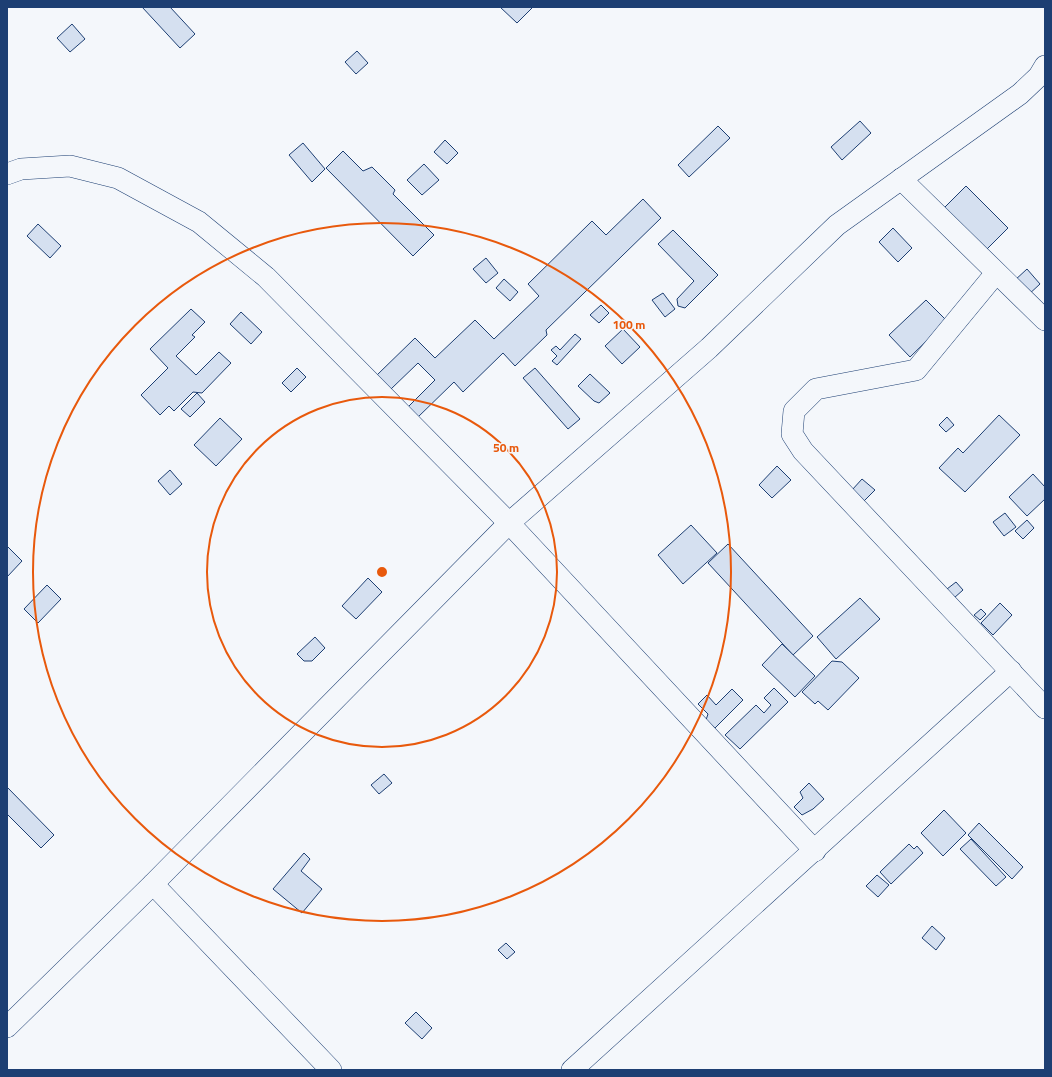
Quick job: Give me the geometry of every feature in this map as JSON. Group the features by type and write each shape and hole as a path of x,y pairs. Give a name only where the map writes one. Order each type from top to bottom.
{"street":[{"path":"7,1027 153,884 510,523 709,348 837,225 1020,94 1038,76 1045,66"},
{"path":"1020,94 1045,93"},
{"path":"7,174 21,169 70,166 118,178 199,222 266,277 510,523 815,851"},
{"path":"901,179 1045,320"},
{"path":"996,273 916,370 816,389 794,411 792,434 803,451 1045,708"},
{"path":"572,1070 815,851 1011,671"},
{"path":"153,884 331,1070"}],"building":[{"path":"142,7 170,7 195,34 180,48"},
{"path":"500,7 533,7 517,23"},
{"path":"72,24 85,39 70,52 57,38"},
{"path":"357,51 368,63 356,74 345,62"},
{"path":"860,121 871,133 842,160 831,147"},
{"path":"718,126 730,138 689,177 678,165"},
{"path":"445,140 458,153 447,164 434,152"},
{"path":"303,143 325,169 312,182 289,155"},
{"path":"343,151 363,171 372,167 395,190 393,194 434,235 413,256 326,168"},
{"path":"424,164 439,180 422,195 407,180"},
{"path":"966,186 1008,228 986,250 944,208"},
{"path":"643,199 661,218 546,330 547,335 515,366 503,353 463,392 454,382 417,418 407,408 435,380 418,363 391,389 377,375 415,338 435,358 475,320 494,339 539,296 528,284 592,221 606,235"},
{"path":"38,224 61,246 50,258 27,236"},
{"path":"893,228 912,248 898,262 879,242"},
{"path":"673,230 718,275 685,308 678,306 677,299 694,281 658,244"},
{"path":"486,258 498,273 486,283 473,269"},
{"path":"1027,269 1040,284 1027,296 1014,281"},
{"path":"504,279 518,292 510,301 496,288"},
{"path":"663,293 675,309 665,317 652,300"},
{"path":"926,300 947,321 910,357 889,335"},
{"path":"601,305 609,313 599,323 590,315"},
{"path":"191,309 205,322 192,335 195,337 176,356 196,375 219,352 231,363 202,393 193,392 174,411 169,406 160,415 141,395 168,368 150,349"},
{"path":"241,312 262,332 251,344 230,324"},
{"path":"623,329 640,347 622,364 605,346"},
{"path":"575,334 581,339 557,365 552,361 557,356 551,350 556,346 560,350"},
{"path":"297,368 306,377 291,392 282,383"},
{"path":"535,368 580,419 568,429 523,378"},
{"path":"590,374 610,393 599,403 594,401 578,386"},
{"path":"197,393 205,402 190,417 181,409"},
{"path":"999,415 1020,435 965,492 939,468 958,448 963,453"},
{"path":"947,417 954,425 946,432 939,425"},
{"path":"220,418 242,439 216,466 194,445"},
{"path":"777,466 791,480 772,498 759,485"},
{"path":"170,470 182,484 170,495 158,481"},
{"path":"1033,474 1045,487 1045,499 1027,516 1009,497"},
{"path":"862,479 875,490 864,501 852,490"},
{"path":"1005,513 1016,527 1004,536 993,522"},
{"path":"1027,520 1034,528 1023,539 1015,531"},
{"path":"691,525 717,553 683,584 658,555"},
{"path":"728,544 813,636 793,655 708,563"},
{"path":"7,546 22,561 7,577"},
{"path":"368,578 382,592 356,619 342,606"},
{"path":"956,582 963,590 954,598 947,589"},
{"path":"47,585 61,599 38,623 24,609"},
{"path":"860,598 880,619 836,659 817,637"},
{"path":"1000,603 1012,615 993,635 981,623"},
{"path":"981,609 986,614 980,620 974,615"},
{"path":"315,637 325,648 312,661 304,661 297,654"},
{"path":"782,644 815,676 795,697 762,665"},
{"path":"832,661 842,662 859,678 828,710 818,701 815,704 802,692"},
{"path":"774,688 788,702 740,749 725,735 756,705 764,713 771,705 764,698"},
{"path":"732,689 743,700 715,728 706,720 708,714 698,704 707,695 716,705"},
{"path":"384,774 392,783 379,794 371,785"},
{"path":"809,783 824,799 813,809 802,815 794,807 803,798 800,792"},
{"path":"7,787 54,835 41,848 7,814"},
{"path":"944,810 966,833 943,856 921,833"},
{"path":"979,823 1023,867 1012,879 968,835"},
{"path":"971,839 1006,877 996,886 960,849"},
{"path":"909,844 914,849 917,846 923,853 891,884 880,872"},
{"path":"304,853 310,859 301,871 322,889 302,913 273,889"},
{"path":"877,875 889,885 878,897 866,886"},
{"path":"932,926 945,938 936,950 922,938"},
{"path":"506,943 515,952 507,959 498,950"},
{"path":"416,1012 432,1028 422,1039 405,1023"}]}
